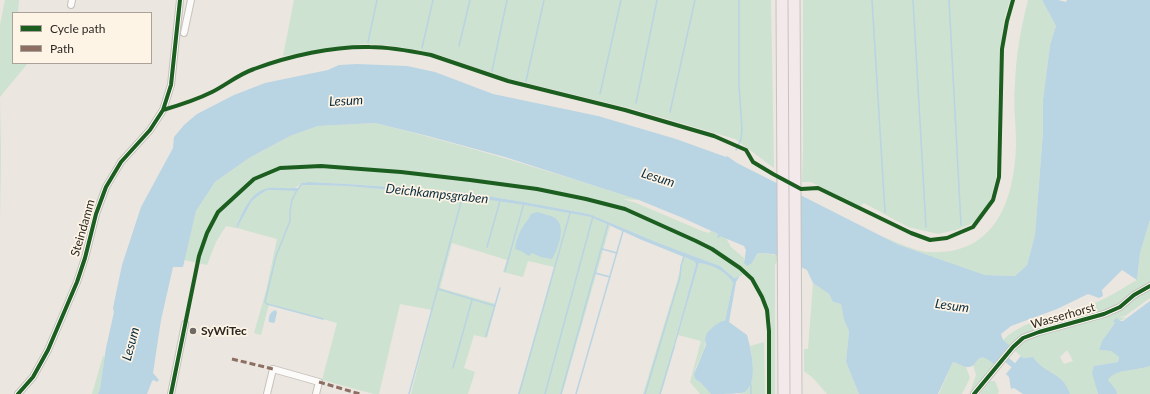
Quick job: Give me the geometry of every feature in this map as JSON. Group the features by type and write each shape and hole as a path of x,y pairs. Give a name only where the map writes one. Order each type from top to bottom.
{"highway":[{"path":"782,0 784,394"},
{"path":"794,0 796,394"}],"street":[{"name":"Steindamm","path":"18,394 33,377 48,350 77,282 85,258 96,214 106,187 121,162 150,130 163,110 171,85 180,0"},
{"path":"184,33 191,0"},
{"name":"Wasserhorst","path":"974,394 1013,347 1024,338 1039,332 1104,314 1120,307 1134,295 1150,286"},
{"path":"171,394 185,324"},
{"path":"267,394 273,369 319,382 316,394"}],"green space":[{"path":"5,0 19,0 18,12 12,12 12,64 27,64 0,97 0,25"},
{"path":"294,0 771,0 774,168 735,139 633,109 506,78 442,56 418,50 386,45 363,44 283,56"},
{"path":"803,0 1010,0 1004,20 1000,50 996,178 991,198 983,213 971,224 956,230 938,234 908,227 864,203 859,207 811,182 802,182"},
{"path":"1028,0 1042,0 1056,26 1050,45 1043,100 1043,132 1035,235 1027,265 1015,276 985,275 899,245 881,236 921,251 951,251 968,246 983,237 994,225 1002,211 1013,178 1016,144 1014,99 1016,62"},
{"path":"0,100 1,154 0,221"},
{"path":"375,123 508,159 639,200 623,199 702,231 709,233 711,231 718,234 717,237 720,235 726,238 731,247 744,258 744,263 752,263 759,253 777,255 777,262 775,264 775,394 770,394 771,322 756,283 747,272 734,278 720,266 661,244 589,214 462,192 309,182 301,183 297,187 288,189 271,188 257,194 247,205 236,228 226,226 216,242 207,265 184,260 196,211 215,182 249,158 290,136 318,126"},
{"path":"302,185 346,186 464,196 592,217 610,226 562,394 518,394 554,267 528,261 523,277 503,272 507,260 452,243 440,288 496,304 487,338 474,335 464,368 475,372 468,394 411,394 432,310 400,304 379,394 322,380 337,323 269,304 261,335 254,333 266,291 277,239 237,228 252,201 267,190 298,191"},
{"path":"1150,220 1150,298 1125,316 1119,317 1126,318 1115,323 1102,341 1099,350 1111,351 1119,356 1118,362 1094,366 1098,394 1070,394 1062,380 1039,364 1033,357 1023,358 1003,340 1024,325 1087,306 1109,297 1137,280 1140,253","holes":["1067,350 1073,361 1064,364 1060,357"]},
{"path":"683,257 695,261 696,264 661,394 643,394 677,282"},
{"path":"699,263 709,265 723,271 733,283 725,321 722,321 705,339 704,349 695,374 695,379 711,394 700,394 690,382 701,341 678,335"},
{"path":"813,283 829,294 833,302 841,304 844,320 849,331 846,362 859,394 827,394 813,378 804,371 804,349 808,349"},
{"path":"764,342 765,394 739,394 745,392 751,381 753,364 750,346"},
{"path":"103,356 105,357 100,389 98,394 92,394"},
{"path":"984,357 988,358 995,365 971,393 970,392 976,375 973,365 978,359"},
{"path":"953,362 966,367 970,378 962,394 939,394"},
{"path":"1150,366 1150,394 1117,394 1116,390 1107,380 1116,373 1122,371"},
{"path":"990,381 995,381 999,391 998,394 980,394"}],"water":[{"name":"Lesum","path":"1042,0 1058,0 1066,2 1067,0 1150,0 1150,220 1140,253 1137,280 1122,270 1102,290 1103,296 1099,298 1088,294 1057,309 1011,326 1001,334 1003,340 1010,346 995,365 984,358 980,358 970,367 953,362 938,394 859,394 846,362 849,331 844,320 841,304 833,302 829,294 813,283 807,270 774,254 759,253 752,263 747,266 744,263 746,250 744,246 720,236 719,238 717,237 718,234 639,200 505,157 375,123 318,126 290,136 249,158 215,182 196,211 183,267 173,267 161,320 153,373 159,380 157,382 154,380 152,381 147,394 98,394 122,265 141,207 173,148 174,137 184,125 197,114 234,95 265,83 328,70 339,65 357,64 407,66 435,72 493,94 598,116 676,139 726,157 727,156 737,163 899,245 985,275 1015,276 1027,265 1035,235 1043,132 1043,100 1050,45 1056,26"},
{"path":"309,182 462,192 589,214 661,244 720,266 734,278 739,277 736,282 729,322 747,335 753,365 752,380 749,387 742,393 711,394 695,379 694,374 706,345 705,339 707,333 714,326 722,321 725,321 733,283 727,275 714,267 699,263 674,349 673,348 696,264 694,261 591,217 462,196 346,186 302,185 298,191 267,190 252,201 236,228 248,204 257,193 269,188 298,188 301,183"},
{"path":"537,212 549,215 559,222 561,232 559,244 552,259 541,257 532,253 529,256 515,249 522,228 531,214"},
{"path":"1150,301 1150,366 1116,373 1108,380 1116,390 1117,394 1098,394 1092,373 1094,366 1118,362 1119,357 1111,351 1099,350 1102,341 1115,323 1113,321 1117,318 1120,321 1123,321"},
{"path":"275,310 277,312 274,323 269,322 270,315"},
{"path":"1021,356 1023,358 1033,357 1039,364 1062,380 1070,394 1023,394 1014,388 1011,389 1009,377 1006,374"}],"waterway":[{"path":"368,42 377,0"},
{"path":"422,48 433,0"},
{"path":"459,46 470,0"},
{"path":"492,71 507,0"},
{"path":"526,81 544,0"},
{"path":"600,94 621,0"},
{"path":"636,103 657,0"},
{"path":"670,112 695,0"},
{"path":"736,150 741,139 742,129 739,86 739,0"},
{"path":"872,0 885,212"},
{"path":"913,0 926,227"},
{"path":"949,0 961,225"},
{"name":"Deichkampsgraben","path":"297,190 292,200 290,221 276,256 265,302 267,304 323,319"},
{"path":"409,394 463,195"},
{"path":"487,247 500,201"},
{"path":"505,271 524,203"},
{"path":"519,394 570,213"},
{"path":"545,394 593,216"},
{"path":"561,394 608,224"},
{"path":"576,394 623,231"},
{"path":"602,249 617,253"},
{"path":"645,394 680,277 684,256"},
{"path":"595,273 610,277"},
{"path":"486,336 500,288"},
{"path":"438,289 495,306"},
{"path":"453,368 472,300"},
{"path":"660,394 674,347"},
{"path":"1001,355 1019,370"},
{"path":"750,382 751,394"}],"marked path":[{"path":"232,359 273,369"},
{"path":"319,382 360,394"}],"cycle path":[{"path":"18,394 33,377 48,350 77,282 85,258 96,214 106,187 121,162 150,130 163,110 171,85 180,0"},
{"path":"163,110 206,95 248,71 296,56 326,50 356,47 386,48 408,51 431,55 508,81 625,110 714,136 746,150 753,162 801,189 818,188 911,233 930,240 947,238 973,227 993,200 999,177 1002,49 1007,21 1013,0"},
{"path":"171,394 199,256 207,233 218,212 254,179 280,168 321,166 401,172 470,180 537,189 586,199 625,209 712,249 740,268 752,279 762,297 767,310 769,331 769,394"},
{"path":"974,394 1013,347 1023,338 1039,332 1104,314 1120,307 1134,295 1150,286"}],"place":[{"name":"SyWiTec","path":"193,331"}]}
